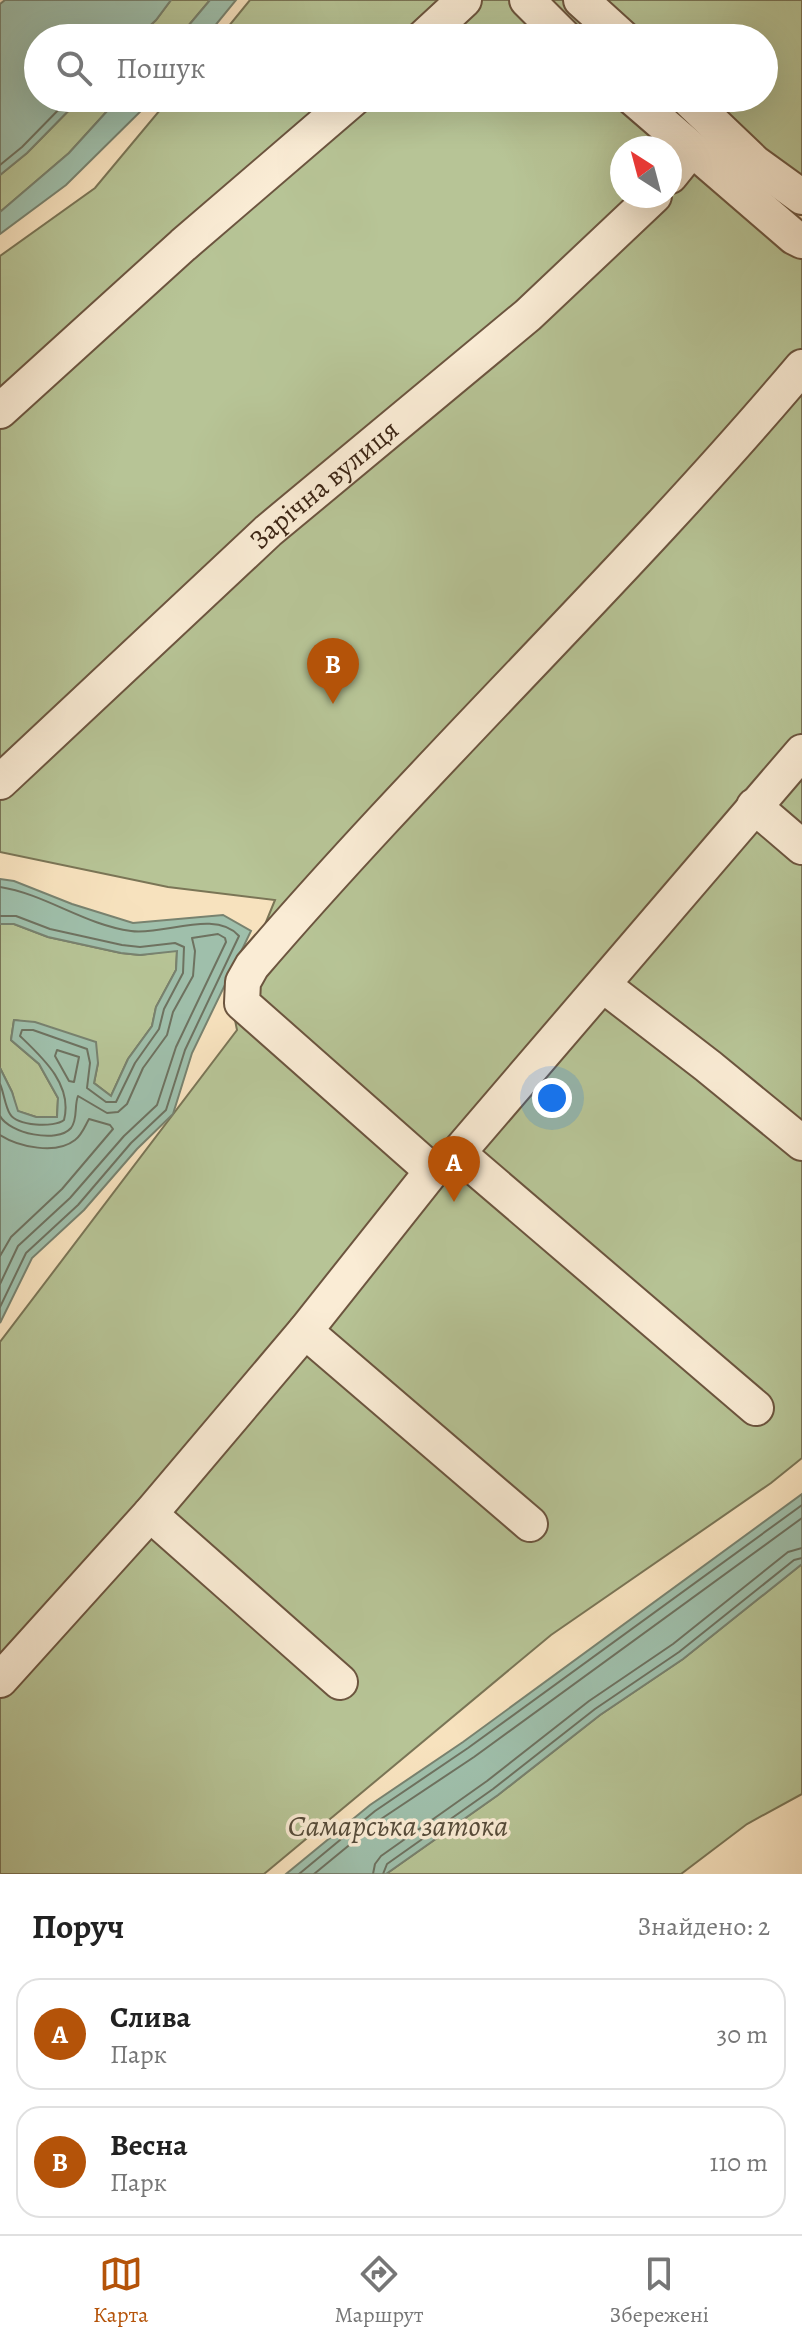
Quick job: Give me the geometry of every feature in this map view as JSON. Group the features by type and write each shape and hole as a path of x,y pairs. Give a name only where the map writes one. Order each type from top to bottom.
{"street":[{"path":"438,24 464,0"},
{"path":"527,0 551,24"},
{"path":"581,0 608,24"},
{"path":"0,411 183,245 338,112"},
{"path":"649,112 802,241"},
{"path":"702,112 755,163 802,197"},
{"path":"682,161 691,150"},
{"name":"Зарічна вулиця","path":"0,782 268,531 528,315 641,208"},
{"path":"756,1408 242,1003 243,982 252,966 337,867 674,512 802,367"},
{"path":"0,1680 150,1514 445,1162 603,985 802,752"},
{"path":"754,806 802,847"},
{"path":"603,985 802,1143"},
{"path":"305,1331 530,1524"},
{"path":"150,1514 340,1682"}],"shaded area":[{"path":"171,0 210,0 190,24 152,24"},
{"path":"250,0 522,0 549,24 230,24"},
{"path":"549,0 802,0 802,212 677,112 778,112 778,24 576,24"},
{"path":"67,112 106,112 69,153 0,212 0,175 27,153"},
{"path":"158,112 648,112 674,136 610,136 610,208 682,208 682,143 802,250 802,1458 771,1483 551,1635 264,1874 0,1874 0,1342 237,1030 232,1005 275,900 168,887 0,852 0,256 95,188"},
{"path":"0,924 14,924 48,937 121,953 140,955 177,950 176,970 156,1007 152,1026 128,1059 111,1096 94,1083 98,1063 50,1030 14,1020 11,1040 39,1064 58,1098 57,1117 36,1117 17,1111 0,1068"},
{"path":"802,1564 802,1794 747,1824 681,1874 386,1874 498,1795 600,1715 683,1659"}],"water":[{"path":"5,0 171,0 152,24 24,24 24,112 67,112 27,153 0,175 0,4"},
{"path":"210,0 236,0 216,24 190,24"},
{"path":"106,112 140,112 66,185 0,234 0,212 69,153"},
{"path":"0,879 14,881 133,923 223,915 251,931 192,1053 173,1114 137,1149 84,1210 32,1258 0,1323 0,1068 18,1111 36,1117 57,1117 58,1098 39,1064 11,1040 14,1020 35,1022 96,1042 98,1063 94,1083 111,1096 128,1059 152,1026 156,1007 176,970 177,951 140,955 121,953 48,937 14,924 0,924"},
{"name":"Самарська затока","path":"802,1494 802,1564 683,1659 600,1715 498,1795 386,1874 286,1874 370,1805 463,1742"}],"place":[{"name":"Весна","path":"333,704"},
{"name":"Слива","path":"454,1202"}]}
